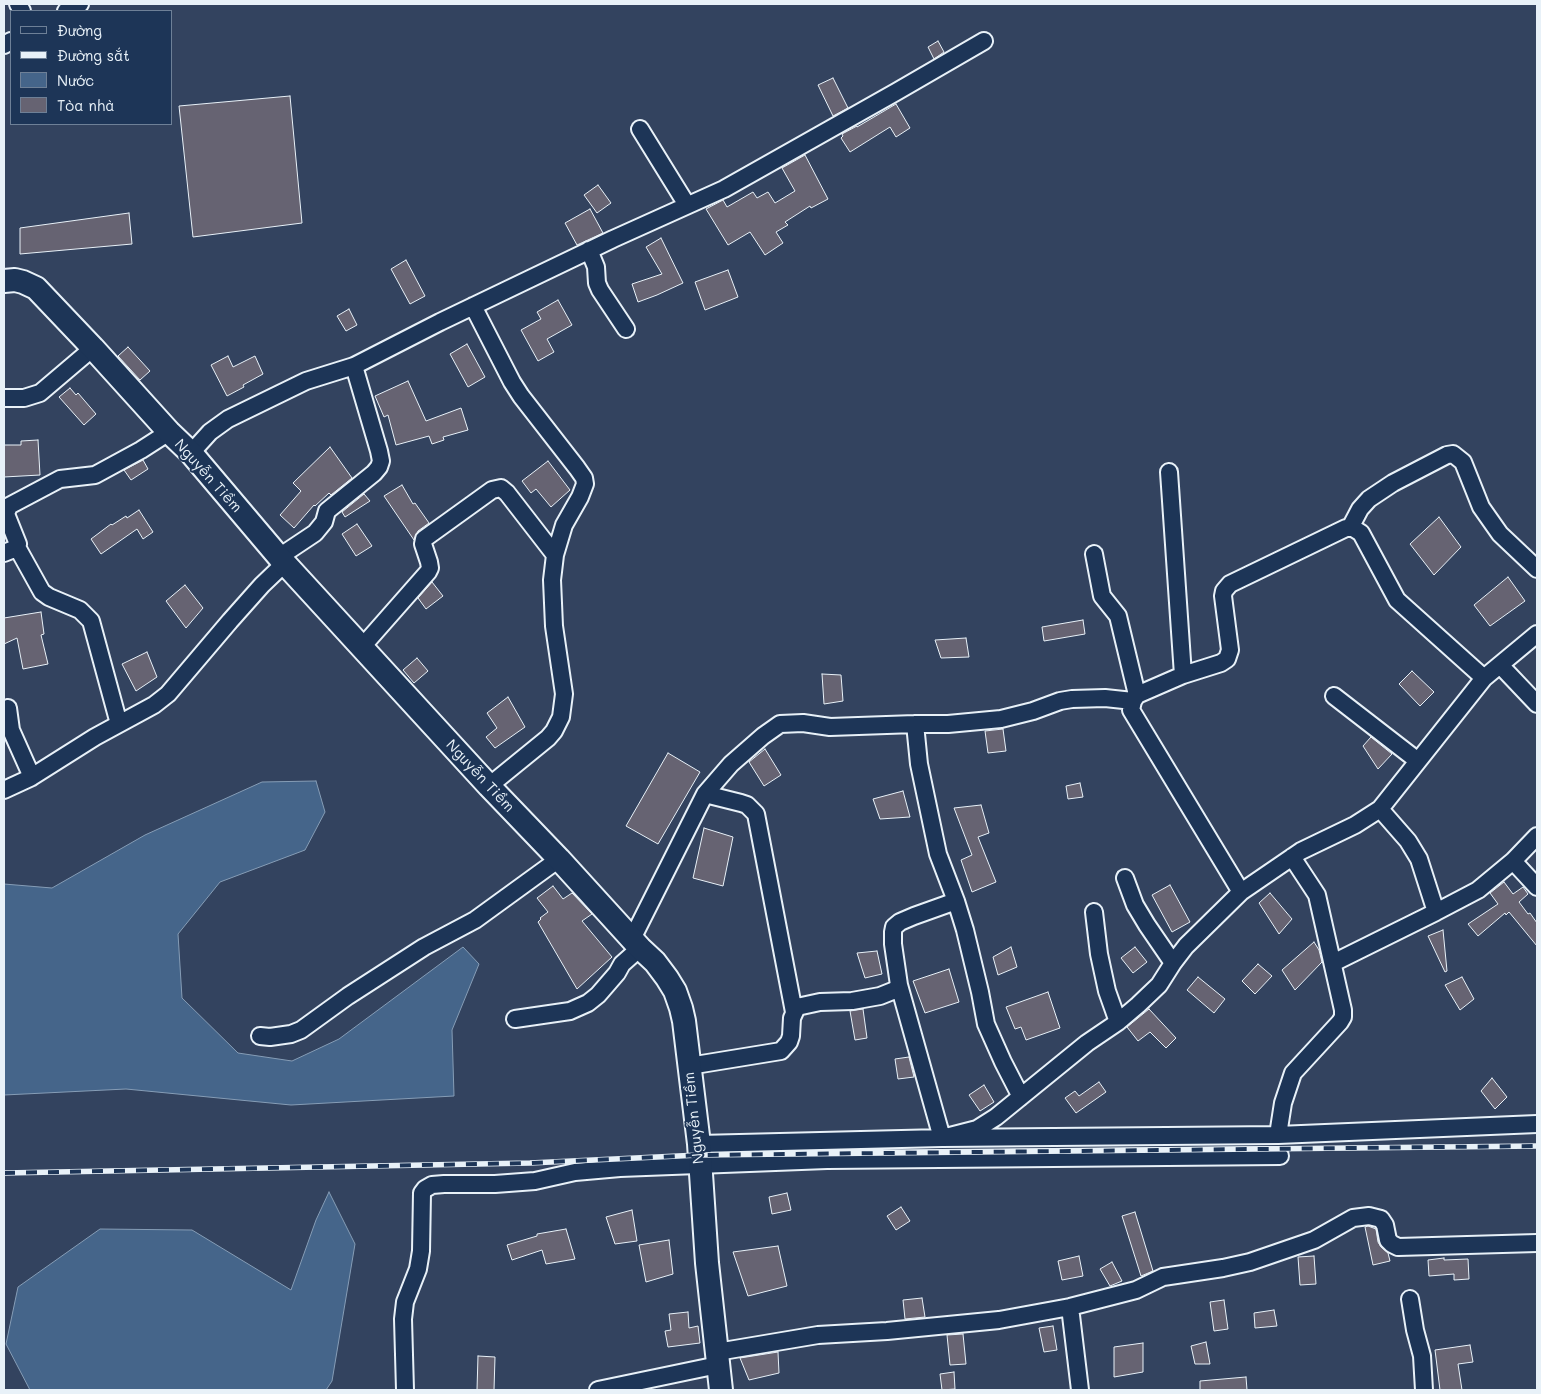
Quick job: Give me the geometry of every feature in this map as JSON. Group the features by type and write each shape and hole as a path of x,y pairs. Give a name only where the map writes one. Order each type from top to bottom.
{"street":[{"path":"68,10 80,4"},
{"path":"190,453 210,432 228,419 306,381 354,366 420,331 589,250 724,189 984,41"},
{"path":"640,129 687,205"},
{"path":"589,250 596,268 597,283 600,290 626,329"},
{"name":"Nguyễn Tiềm","path":"4,281 15,280 36,288 93,348 190,453 282,560 489,786 655,962 675,991 682,1008 689,1066 721,1390"},
{"path":"473,306 498,358 516,389 577,468 584,478 585,484 564,525 552,580 552,608 564,694 561,717 558,725 548,738 489,786"},
{"path":"4,398 24,398 40,393 93,348"},
{"path":"4,790 32,777 95,737 154,705 168,694 282,560 315,533 324,522 328,511 379,467 381,461 379,451 354,366"},
{"path":"119,724 91,621 80,610 49,597 42,592 10,550 18,544 6,514 8,506 60,479 96,475 169,432"},
{"path":"515,1019 570,1011 588,1003 598,995 617,973 636,943 706,794 731,764 780,724 795,722 830,727 948,724 1000,719 1072,699 1135,698 1183,675 1221,663 1229,656 1230,650 1223,596 1224,591 1230,584 1350,528 1360,509 1369,499 1393,483 1447,455 1453,454 1463,462 1481,507 1500,534 1537,569"},
{"path":"1169,472 1183,675"},
{"path":"362,647 428,572 430,562 422,544 424,539 492,490 501,488 507,493 556,556"},
{"path":"1350,528 1361,533 1397,600 1484,678"},
{"path":"1094,554 1102,596 1118,616 1135,698 1131,706 1132,713 1241,892"},
{"path":"942,1138 977,1129 996,1117 1087,1043 1118,1022 1159,985 1172,963 1186,946 1241,892 1300,851 1355,826 1380,808 1484,678 1537,634"},
{"path":"1500,664 1537,704"},
{"path":"1334,696 1418,762"},
{"path":"8,708 11,730 32,777"},
{"path":"915,724 920,764 938,854 956,901 976,974 986,1024 1002,1062 1021,1097"},
{"path":"689,1066 781,1051 789,1042 794,1012 756,814 748,805 741,802 706,794"},
{"path":"1380,808 1408,841 1420,859 1436,912"},
{"path":"1333,963 1478,890 1513,861 1537,836"},
{"path":"1278,1135 1283,1103 1293,1073 1343,1017 1317,895 1292,857"},
{"path":"260,1036 270,1037 291,1034 302,1030 348,996 424,947 475,920 559,859"},
{"path":"1513,861 1537,887"},
{"path":"1125,878 1135,905 1172,963"},
{"path":"942,1138 899,985 893,932 896,924 956,901"},
{"path":"1094,912 1099,954 1107,991 1118,1022"},
{"path":"794,1012 797,1007 804,1004 852,1001 880,996 895,990 899,985"},
{"path":"405,1390 403,1319 405,1302 418,1269 421,1251 422,1194 425,1189 432,1186 536,1181 575,1172 602,1170 699,1154 942,1138 1278,1135 1536,1123"},
{"path":"699,1154 827,1160 1280,1156"},
{"path":"598,1390 818,1335 887,1331 999,1320 1070,1307 1136,1290 1163,1277 1224,1268 1258,1260 1314,1240 1353,1218 1369,1216 1381,1219 1388,1240 1398,1247 1537,1243"},
{"path":"1410,1299 1422,1356 1424,1390"},
{"path":"1070,1307 1080,1390"}],"water":[{"path":"316,781 325,812 305,850 220,882 178,934 182,998 238,1053 292,1061 339,1039 463,947 479,964 452,1030 454,1096 291,1105 126,1089 4,1095 4,884 52,888 145,835 262,782"},
{"path":"329,1192 355,1244 332,1381 326,1390 30,1390 6,1344 18,1287 100,1229 192,1230 291,1290 316,1220"}],"building":[{"path":"938,41 944,52 934,59 928,47"},
{"path":"833,78 848,108 833,116 818,85"},
{"path":"290,96 302,223 193,237 179,106"},
{"path":"896,104 910,128 896,137 890,127 850,152 841,138 842,134"},
{"path":"805,155 828,199 811,208 810,206 785,222 788,225 776,232 783,243 765,255 750,232 728,245 706,209 723,200 727,207 753,192 757,198 768,192 775,203 795,191 782,168"},
{"path":"598,185 611,203 597,213 584,195"},
{"path":"590,209 603,233 577,245 565,223"},
{"path":"129,213 132,244 20,254 20,228"},
{"path":"661,238 683,283 638,302 632,284 662,274 646,247"},
{"path":"406,260 425,296 410,304 391,269"},
{"path":"728,270 738,297 705,310 695,282"},
{"path":"558,300 572,325 547,339 554,352 538,361 521,330 541,319 537,312"},
{"path":"349,309 357,325 346,331 337,316"},
{"path":"467,344 485,377 468,387 450,354"},
{"path":"128,347 150,371 140,380 118,356"},
{"path":"228,356 233,367 255,356 263,374 227,396 211,365"},
{"path":"408,381 426,421 461,408 468,430 443,437 444,440 432,444 429,436 396,445 388,415 384,417 375,396"},
{"path":"70,388 76,395 78,393 96,414 84,425 59,397"},
{"path":"38,440 40,475 4,477 4,445 21,445 21,441"},
{"path":"330,447 352,478 331,495 329,493 314,505 294,528 280,515 301,491 293,483"},
{"path":"143,460 148,469 131,480 124,470"},
{"path":"548,461 570,490 551,507 536,489 531,493 522,481"},
{"path":"402,485 413,504 415,503 429,523 418,531 414,540 384,496"},
{"path":"364,494 370,501 345,517 342,512"},
{"path":"139,510 153,532 143,539 137,529 101,554 91,539 111,524 126,516 127,518"},
{"path":"1439,517 1461,547 1434,575 1410,544"},
{"path":"357,524 372,546 356,556 342,534"},
{"path":"1508,577 1525,601 1490,626 1474,605"},
{"path":"432,582 443,596 426,609 418,598"},
{"path":"185,585 203,608 186,628 166,601"},
{"path":"41,612 44,634 41,635 48,664 23,669 17,638 4,644 4,618"},
{"path":"1083,620 1085,634 1044,641 1042,627"},
{"path":"966,638 969,657 941,658 935,640"},
{"path":"147,652 157,677 136,691 122,664"},
{"path":"417,658 428,671 414,683 403,670"},
{"path":"1412,671 1434,692 1420,706 1399,684"},
{"path":"822,674 841,675 843,701 824,704"},
{"path":"508,697 525,727 495,748 486,737 497,728 487,713"},
{"path":"1003,729 1006,751 988,753 985,731"},
{"path":"1371,737 1392,754 1378,769 1363,746"},
{"path":"765,749 781,775 764,786 749,762"},
{"path":"668,753 700,772 658,844 626,826"},
{"path":"1080,783 1083,797 1068,799 1066,786"},
{"path":"903,791 910,817 880,819 873,799"},
{"path":"981,805 989,833 978,837 996,882 972,892 961,860 972,855 954,808"},
{"path":"704,828 733,837 723,886 693,878"},
{"path":"1504,882 1513,894 1523,887 1528,894 1519,902 1537,923 1537,946 1509,912 1506,915 1505,913 1478,936 1468,924 1498,904 1490,893"},
{"path":"1170,885 1190,922 1172,932 1152,895"},
{"path":"553,886 563,899 572,893 592,914 582,921 612,957 577,989 538,922 548,912 537,898"},
{"path":"1270,893 1292,919 1279,934 1259,903"},
{"path":"1443,930 1447,971 1445,972 1428,936"},
{"path":"1314,942 1319,950 1322,962 1295,990 1282,970"},
{"path":"1011,947 1017,967 998,975 993,957"},
{"path":"1135,947 1147,962 1133,973 1121,958"},
{"path":"877,951 882,974 865,978 857,953"},
{"path":"1258,964 1272,976 1255,994 1242,981"},
{"path":"949,969 959,1002 925,1013 913,981"},
{"path":"1198,977 1225,999 1214,1013 1187,990"},
{"path":"1462,977 1474,999 1460,1010 1445,985"},
{"path":"1048,992 1060,1028 1026,1040 1021,1027 1015,1029 1006,1007"},
{"path":"863,1009 867,1038 855,1040 850,1011"},
{"path":"1149,1009 1176,1038 1166,1048 1150,1032 1138,1041 1127,1027"},
{"path":"909,1057 914,1077 898,1079 895,1059"},
{"path":"1492,1078 1507,1097 1495,1109 1481,1091"},
{"path":"1099,1082 1106,1092 1076,1113 1065,1098 1075,1091 1079,1096"},
{"path":"984,1085 994,1102 980,1111 969,1095"},
{"path":"787,1193 791,1210 772,1214 769,1197"},
{"path":"901,1207 910,1221 896,1230 887,1216"},
{"path":"632,1210 637,1241 615,1244 606,1217"},
{"path":"1135,1212 1153,1271 1141,1276 1122,1216"},
{"path":"1368,1226 1376,1229 1378,1242 1388,1253 1390,1261 1373,1265 1365,1227"},
{"path":"566,1229 575,1259 546,1264 542,1250 512,1260 507,1245 537,1236 537,1234"},
{"path":"669,1240 673,1274 646,1282 639,1245"},
{"path":"778,1246 787,1286 748,1296 733,1252"},
{"path":"1079,1256 1083,1276 1062,1280 1058,1261"},
{"path":"1314,1256 1316,1284 1300,1285 1298,1257"},
{"path":"1444,1258 1444,1260 1468,1259 1469,1279 1454,1280 1454,1274 1429,1276 1428,1260"},
{"path":"1112,1262 1122,1281 1110,1286 1100,1269"},
{"path":"922,1298 925,1317 905,1319 903,1300"},
{"path":"1224,1300 1228,1329 1214,1331 1210,1302"},
{"path":"1274,1310 1277,1326 1255,1328 1254,1313"},
{"path":"688,1312 689,1328 698,1326 700,1343 668,1347 665,1331 671,1330 669,1314"},
{"path":"1053,1326 1057,1350 1044,1352 1039,1328"},
{"path":"963,1334 966,1364 950,1365 947,1335"},
{"path":"1206,1342 1210,1364 1195,1364 1191,1346"},
{"path":"1143,1343 1143,1372 1114,1377 1114,1347"},
{"path":"1470,1345 1473,1362 1458,1364 1462,1390 1440,1390 1435,1350"},
{"path":"778,1352 779,1373 749,1380 740,1358"},
{"path":"478,1356 495,1357 494,1390 477,1390"},
{"path":"954,1372 955,1389 942,1390 940,1374"},
{"path":"1246,1377 1247,1390 1200,1390 1200,1381"}],"railway":[{"path":"4,1173 530,1163 699,1155 1537,1146"}]}
